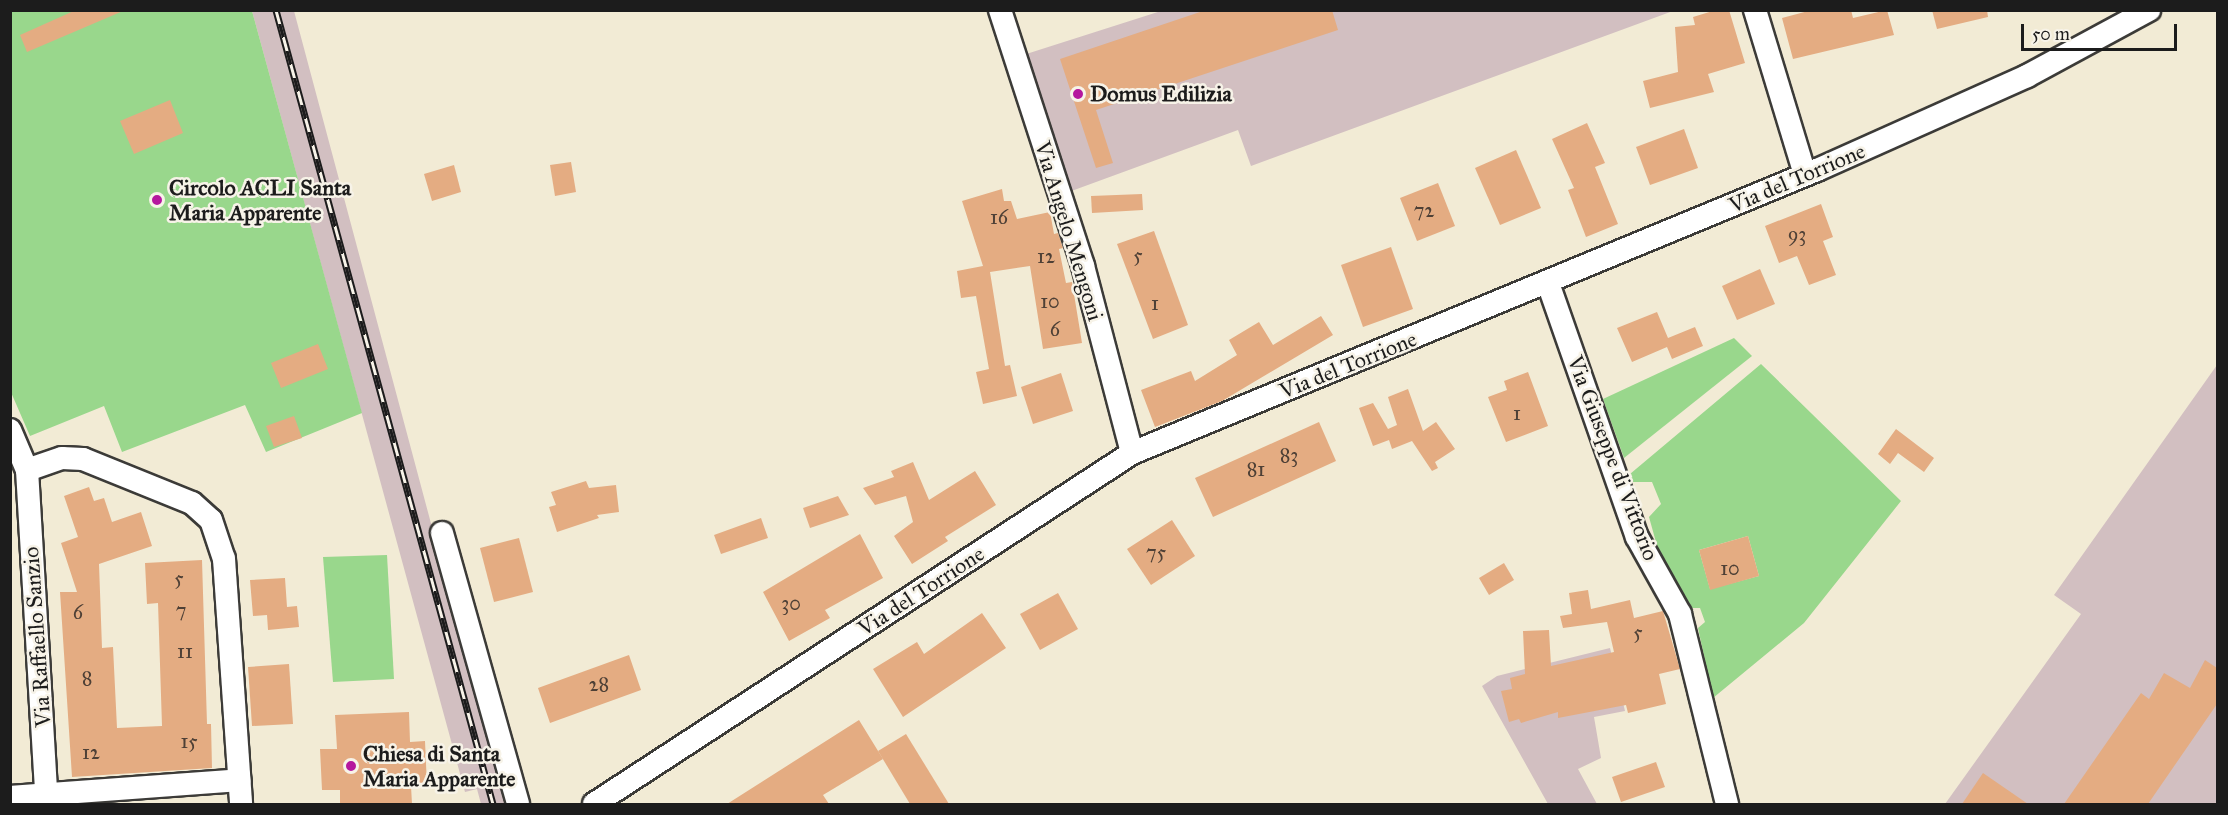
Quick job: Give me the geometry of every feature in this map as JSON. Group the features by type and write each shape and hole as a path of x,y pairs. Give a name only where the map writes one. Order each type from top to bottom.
{"street":[{"name":"Via Angelo Mengoni","path":"1000,10 1083,267 1132,453"},
{"path":"1755,10 1806,175"},
{"name":"Via del Torrione","path":"594,804 1132,453 1806,175 2027,76 2149,10"},
{"name":"Via Giuseppe di Vittorio","path":"1548,283 1637,537 1680,615 1727,804"},
{"name":"Via Raffaello Sanzio","path":"10,430 27,470 47,799"},
{"path":"27,470 62,458 83,459 192,503 211,520 224,559 241,804"},
{"path":"442,533 518,804"},
{"path":"10,797 47,799 239,780"}],"shaded area":[{"path":"252,11 294,11 506,804 481,804 477,789 465,792"},
{"path":"1161,11 1673,11 1251,166 1238,130 1066,193 1020,56"},
{"path":"2217,365 2217,804 1945,804 2081,614 2054,595"},
{"path":"1610,648 1625,711 1594,717 1601,758 1578,769 1597,804 1548,804 1482,686 1497,676"}],"green space":[{"name":"Circolo ACLI Santa Maria Apparente","path":"10,11 252,11 362,413 266,452 245,405 122,452 104,406 30,436 10,390"},
{"path":"1734,338 1752,356 1624,458 1603,399"},
{"path":"1761,364 1901,501 1804,623 1713,698 1698,628 1705,622 1700,608 1691,608 1659,553 1649,517 1661,504 1652,482 1633,482 1630,474","holes":["1748,536 1759,576 1710,589 1699,550"]},
{"path":"387,555 394,679 333,682 323,557"}],"building":[{"path":"76,10 123,11 27,52 20,35"},
{"path":"1206,10 1332,10 1338,30 1096,110 1113,163 1096,168 1060,59"},
{"path":"1716,10 1729,10 1745,63 1708,74 1714,92 1650,108 1643,81 1678,72 1675,27 1695,25 1693,17"},
{"path":"1812,10 1851,10 1853,18 1887,10 1894,35 1793,59 1782,18"},
{"path":"1932,10 1987,10 1988,17 1937,29"},
{"path":"170,100 183,133 134,154 120,121"},
{"path":"1587,123 1605,163 1595,167 1618,224 1586,237 1568,190 1574,188 1552,139"},
{"path":"1684,129 1698,168 1650,185 1636,147"},
{"path":"1516,150 1541,208 1500,225 1475,168"},
{"path":"571,162 576,192 555,196 550,165"},
{"path":"454,165 461,192 432,201 424,174"},
{"path":"1438,183 1455,226 1417,241 1400,198"},
{"path":"1002,189 1004,201 1011,201 1017,219 1050,212 1054,234 1058,233 1063,248 1059,249 1066,283 1072,282 1082,343 1043,349 1030,266 990,272 1005,366 1010,365 1017,396 983,404 976,372 989,369 976,296 961,298 957,271 983,266 962,201"},
{"path":"1142,194 1143,210 1092,213 1091,196"},
{"path":"1821,204 1833,237 1823,241 1836,275 1809,285 1797,256 1779,263 1765,226"},
{"path":"1154,231 1188,325 1153,339 1117,244"},
{"path":"1391,247 1413,309 1363,327 1341,265"},
{"path":"1760,269 1775,304 1737,320 1722,286"},
{"path":"1657,312 1668,338 1695,327 1703,346 1672,359 1667,347 1632,362 1617,328"},
{"path":"1321,316 1333,335 1222,401 1155,427 1141,390 1191,371 1195,381 1237,355 1229,340 1259,322 1273,345"},
{"path":"318,344 328,369 281,388 271,363"},
{"path":"1528,372 1548,426 1506,442 1488,397 1507,390 1504,381"},
{"path":"1061,373 1073,411 1033,424 1021,387"},
{"path":"1408,389 1423,431 1436,422 1455,449 1435,462 1438,468 1432,471 1412,441 1392,449 1389,440 1373,446 1359,408 1373,403 1388,429 1397,425 1388,397"},
{"path":"294,416 302,438 274,447 266,426"},
{"path":"1319,422 1336,461 1213,517 1195,478"},
{"path":"1896,429 1934,458 1924,472 1898,453 1890,464 1878,454"},
{"path":"913,462 929,500 975,471 996,505 945,537 948,541 912,564 894,536 913,522 906,496 875,505 863,488 894,477 891,471"},
{"path":"586,481 589,488 616,485 619,512 597,515 599,518 557,532 549,507 556,505 551,492"},
{"path":"89,487 94,501 104,498 112,522 141,512 152,546 99,564 102,648 113,647 117,728 162,726 158,603 147,604 145,563 202,560 207,724 211,724 212,768 72,777 60,592 77,592 61,543 78,537 64,496"},
{"path":"838,496 849,515 810,528 803,508"},
{"path":"761,518 768,538 721,554 714,535"},
{"path":"1172,520 1195,556 1151,585 1127,549"},
{"path":"860,534 883,578 825,610 830,618 789,641 763,592"},
{"path":"1748,536 1759,576 1710,590 1699,550"},
{"path":"519,538 533,592 494,602 480,548"},
{"path":"1504,563 1514,580 1489,595 1479,578"},
{"path":"285,578 287,607 297,606 299,627 268,630 267,615 253,616 250,580"},
{"path":"1588,590 1591,609 1630,600 1634,618 1663,611 1680,669 1659,674 1666,704 1628,713 1626,705 1558,718 1558,712 1521,723 1519,719 1509,722 1501,691 1512,689 1510,678 1525,674 1523,631 1549,630 1551,666 1614,652 1607,622 1563,628 1560,616 1572,614 1569,593"},
{"path":"1058,593 1078,629 1040,650 1020,614"},
{"path":"982,613 1006,648 903,717 873,669 917,642 924,654"},
{"path":"629,655 641,690 550,723 538,688"},
{"path":"2205,660 2217,668 2217,704 2148,804 2064,804 2141,693 2149,699 2164,673 2190,688"},
{"path":"289,664 293,724 252,726 248,667"},
{"path":"409,712 410,742 425,741 427,786 411,786 412,804 340,804 340,790 322,790 320,749 337,749 335,715"},
{"path":"859,720 883,759 823,795 829,804 727,804"},
{"path":"906,734 949,804 910,804 878,751"},
{"path":"1656,762 1665,787 1621,802 1612,777"},
{"path":"1983,773 2028,804 1962,804"}],"railway":[{"path":"276,10 493,804"}],"place":[{"name":"Domus Edilizia","path":"1078,94"},
{"name":"Circolo ACLI Santa Maria Apparente","path":"157,200"},
{"name":"Chiesa di Santa Maria Apparente","path":"351,766"}]}
